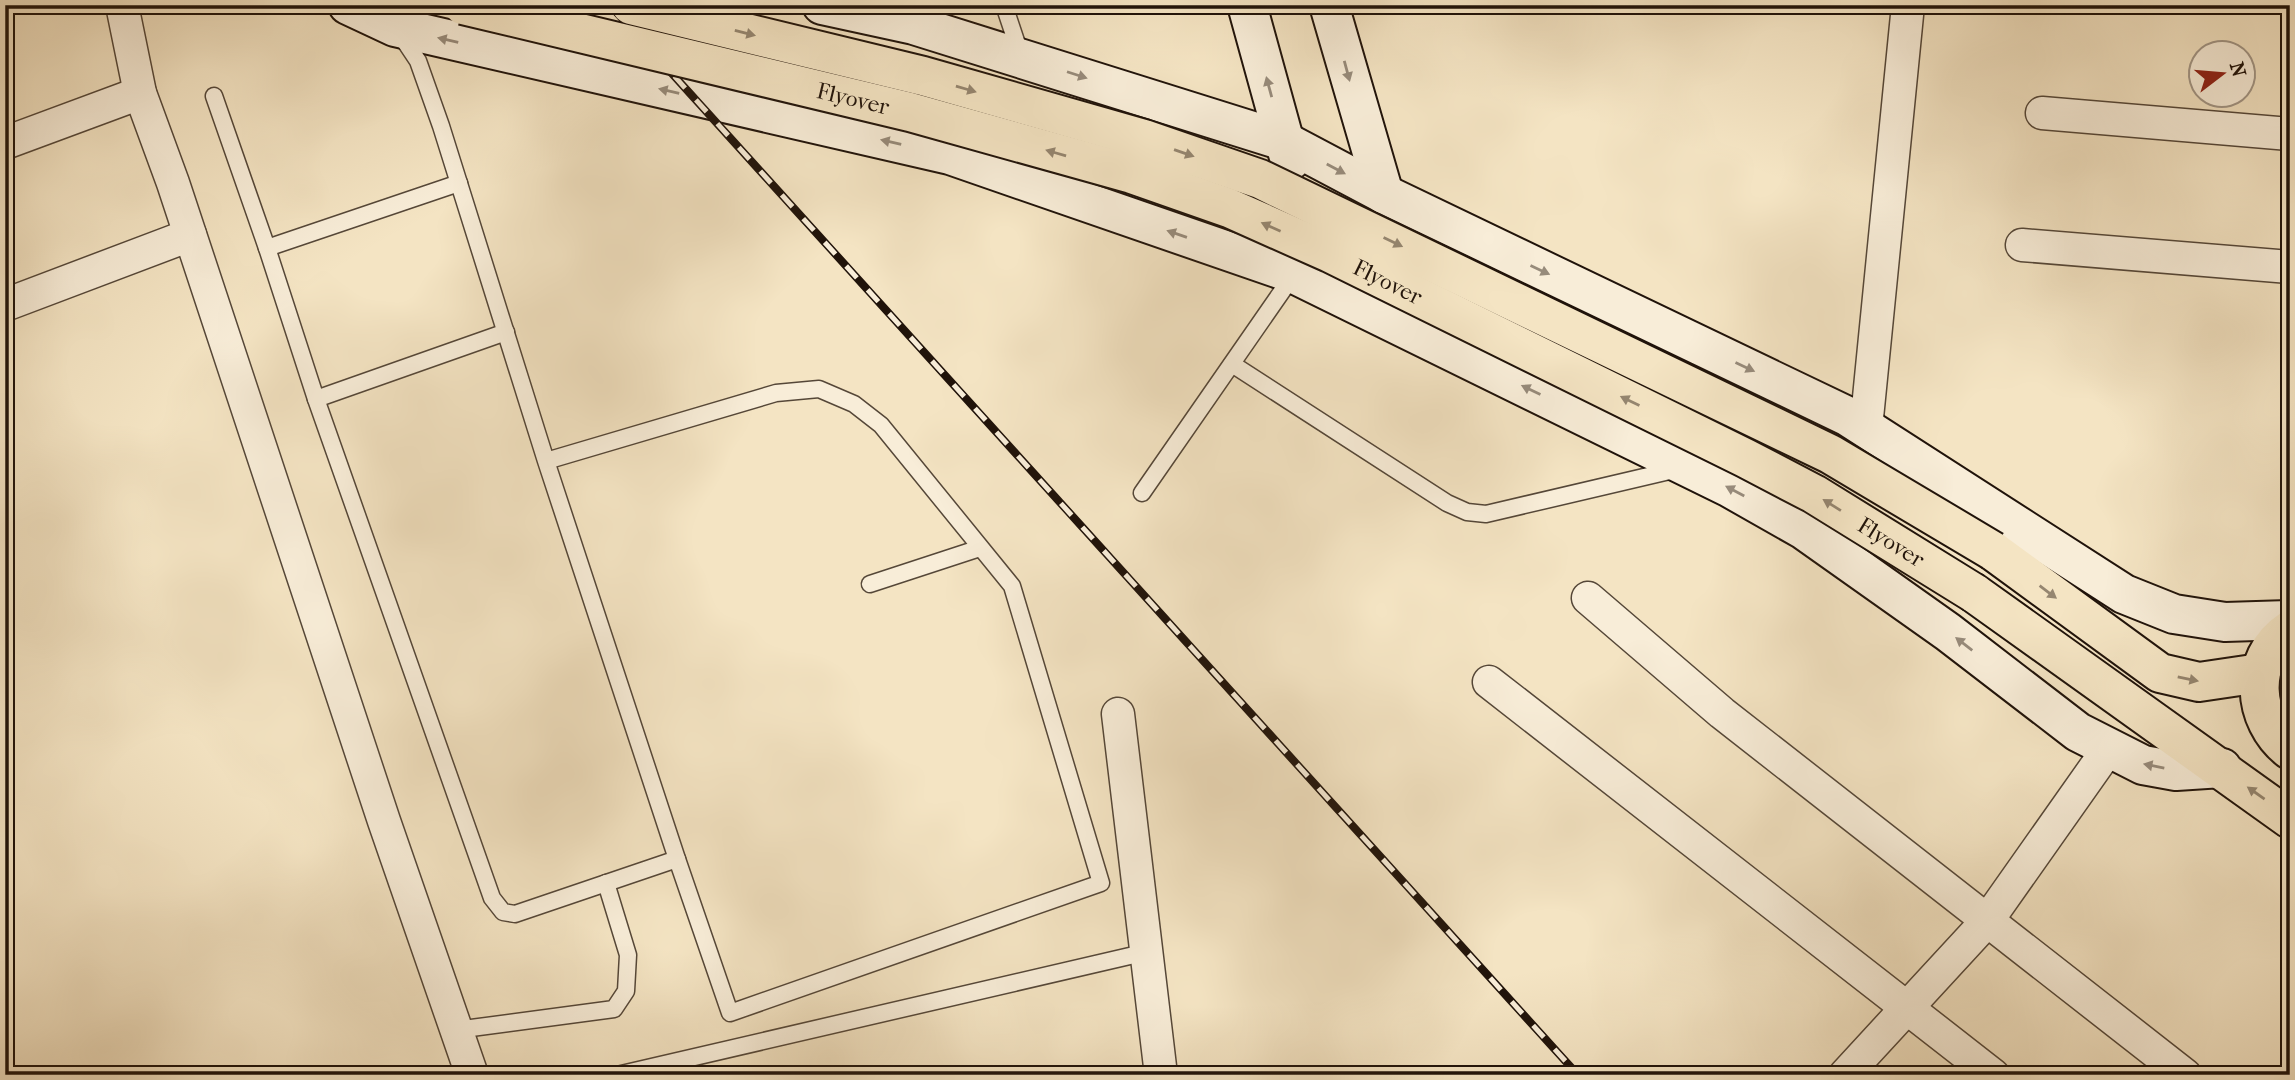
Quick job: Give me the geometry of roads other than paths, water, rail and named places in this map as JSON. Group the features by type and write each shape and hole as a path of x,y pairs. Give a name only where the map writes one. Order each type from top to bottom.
{"main road":[{"name":"Flyover","path":"463,5 910,112 1132,174 1229,208 1330,253 1814,494 1973,593 2290,819"},
{"name":"Flyover","path":"631,5 923,76 1144,139 1260,179 1830,454 1993,551 2160,673 2199,682 2260,673"},
{"path":"2290,630 2270,650 2260,673 2259,698 2265,722 2279,742 2290,750"}],"street":[{"path":"122,5 140,93 190,235 375,795 472,1075"},
{"path":"348,5 395,27 950,155 1294,274 1730,488 1804,530 1948,632 2078,732 2143,765 2176,771 2222,768"},
{"path":"822,5 915,24 934,25 1022,57 1284,141 1384,194 1835,410 2124,594 2174,614 2225,622 2290,620"},
{"path":"1247,5 1284,141 1333,293"},
{"path":"1329,5 1384,194"},
{"path":"1866,428 1908,5"},
{"path":"5,143 140,93"},
{"path":"2042,113 2290,134"},
{"path":"5,305 190,235"},
{"path":"2022,245 2290,267"},
{"path":"1588,598 1722,713 2185,1075"},
{"path":"1489,682 1993,1075"},
{"path":"1118,714 1161,1075"},
{"path":"1845,1075 1987,921 2109,748"}],"lane":[{"path":"1004,5 1022,57"},
{"path":"395,27 418,61 546,461 730,1013 1101,883 1012,586 881,425 854,404 819,389 776,393 546,461"},
{"path":"214,96 316,399 492,898 503,912 515,914 677,859"},
{"path":"267,248 459,183"},
{"path":"1142,493 1294,274"},
{"path":"316,399 506,331"},
{"path":"1232,364 1447,503 1467,512 1486,514 1687,467"},
{"path":"870,584 980,548"},
{"path":"456,1030 614,1009 626,990 628,955 606,883"},
{"path":"617,1075 1147,951"}],"railway":[{"path":"610,5 1578,1075"}]}
